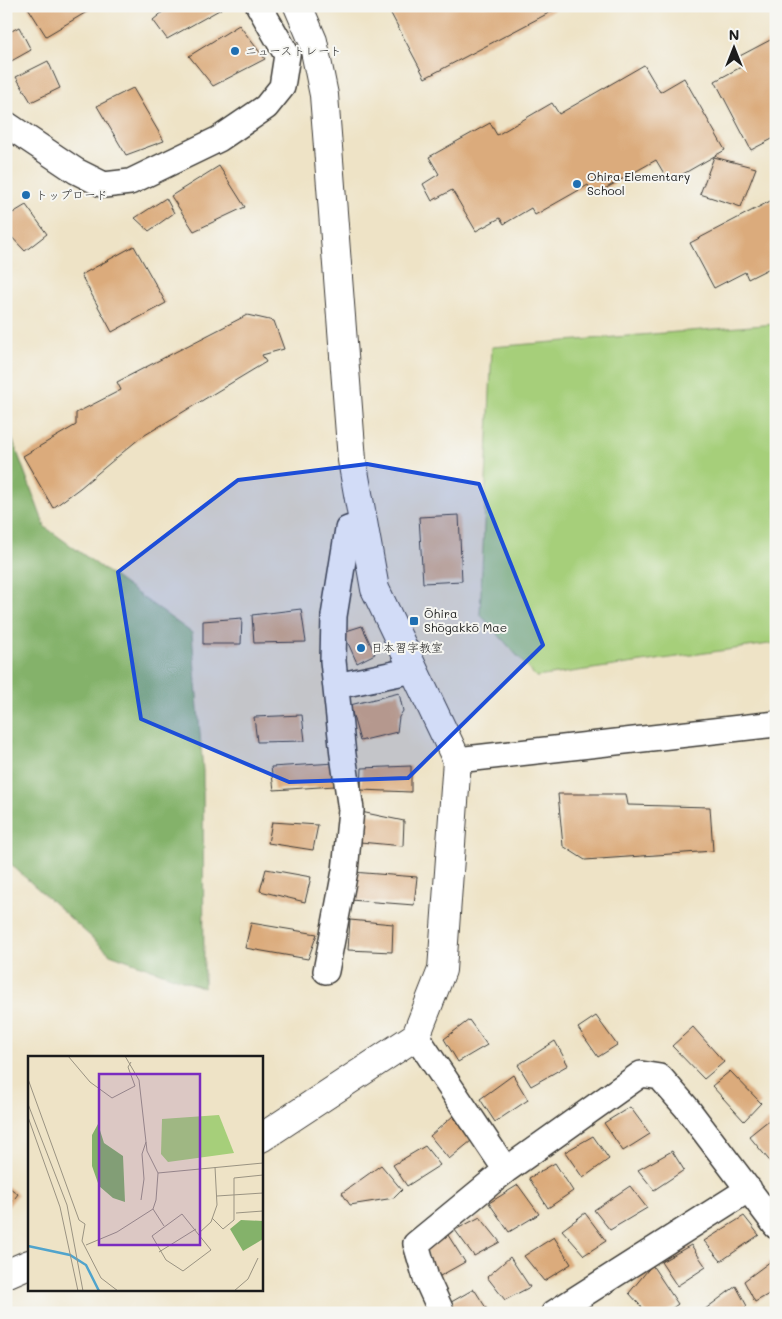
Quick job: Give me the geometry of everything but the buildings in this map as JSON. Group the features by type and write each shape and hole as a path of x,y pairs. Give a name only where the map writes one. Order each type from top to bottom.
{"street":[{"path":"6,124 76,171 104,185 130,182 219,139 266,107 282,87 287,55 259,6"},
{"path":"262,1137 416,1036 442,970 457,760 376,589 352,460 324,95 314,40 298,6"},
{"path":"326,971 345,871 351,810 333,661 334,616 348,529 364,524"},
{"path":"336,686 414,670"},
{"path":"457,760 776,724"},
{"path":"416,1036 506,1170"},
{"path":"442,1313 426,1278 416,1244 506,1170 642,1074 660,1077 686,1107 774,1220"},
{"path":"554,1313 749,1190"},
{"path":"6,1274 28,1264"}],"highlighted area":[{"path":"367,464 479,484 543,645 408,778 289,782 141,719 118,572 238,480"}],"green space":[{"path":"776,324 776,643 536,677 480,614 492,347"},
{"path":"6,422 45,527 192,633 203,771 204,988 110,954 6,860"}],"place":[{"name":"ニューストレート","path":"235,51"},
{"name":"Ohira Elementary School","path":"577,184"},
{"name":"トップロード","path":"26,195"},
{"name":"Ōhira Shōgakkō Mae","path":"414,621"},
{"name":"日本習字教室","path":"361,648"}]}
